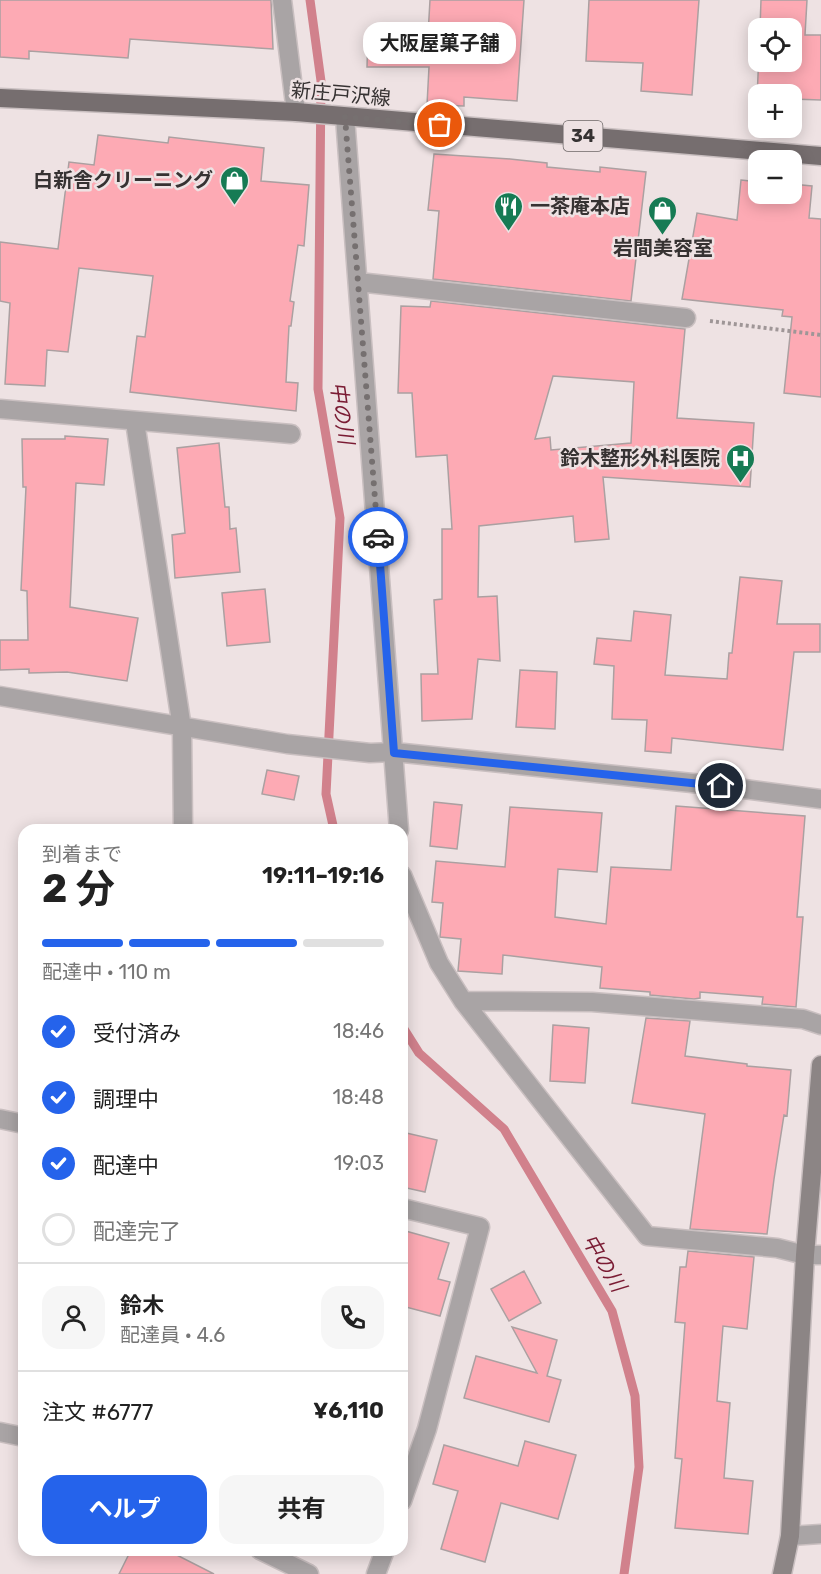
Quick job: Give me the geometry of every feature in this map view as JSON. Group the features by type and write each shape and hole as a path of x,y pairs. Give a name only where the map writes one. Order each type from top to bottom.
{"main road":[{"name":"新庄戸沢線","path":"0,98 296,112 821,156"}],"street":[{"path":"282,0 296,112"},
{"path":"345,117 399,824"},
{"path":"358,282 686,318"},
{"path":"0,409 291,434"},
{"path":"135,422 182,728 183,824"},
{"path":"0,696 287,744 721,786 821,799"},
{"path":"408,888 439,963 463,1001 647,1236 777,1248 813,1255"},
{"path":"463,1001 592,1002 803,1019 821,1025"},
{"path":"782,1574 790,1536 813,1255 821,1065"},
{"path":"0,1119 18,1123"},
{"path":"408,1209 480,1227 427,1429 408,1484"},
{"path":"0,1432 18,1436"},
{"path":"790,1536 821,1534"},
{"path":"272,1556 309,1574"},
{"path":"376,1574 383,1556"}],"path":[{"path":"686,318 821,335"}],"building":[{"path":"0,0 271,0 273,49 130,39 128,58 29,51 29,59 0,57"},
{"path":"430,0 524,0 517,101 464,97 464,106 427,105 429,67 367,67 368,34 428,35"},
{"path":"589,0 699,0 692,95 641,91 643,63 586,61"},
{"path":"761,0 807,0 805,35 821,35 821,100 802,99 802,84 758,84 758,72 802,72 802,18 760,18"},
{"path":"98,135 168,143 169,137 264,148 261,181 309,185 304,246 298,245 290,301 294,302 291,326 289,326 286,382 298,383 296,411 130,392 137,336 145,337 153,276 79,268 68,352 47,350 45,386 5,384 10,303 0,301 0,242 58,249 69,162 94,165"},
{"path":"434,154 547,163 547,167 600,172 600,167 646,172 631,301 433,279 439,211 428,210"},
{"path":"741,180 748,181 748,204 802,204 802,185 812,186 809,218 821,219 821,397 784,393 792,317 782,316 783,310 682,299 697,213 737,220"},
{"path":"431,301 685,329 677,418 754,423 750,487 603,477 609,539 575,542 573,516 479,526 478,597 497,596 500,661 478,659 472,719 422,721 421,674 438,674 434,600 442,599 442,529 452,529 447,455 416,457 412,393 398,393 401,306 430,307","holes":["553,376 634,382 631,443 551,450 550,437 535,439"]},
{"path":"65,436 108,439 104,485 76,483 70,607 138,618 127,681 67,672 29,673 29,669 0,670 0,640 28,640 27,591 21,590 26,487 23,487 22,439 65,439"},
{"path":"219,443 225,507 229,507 230,529 236,528 240,572 175,578 172,535 185,533 177,448"},
{"path":"740,577 782,581 777,624 820,624 820,652 794,652 783,750 672,738 671,753 645,751 647,720 612,719 614,666 594,664 597,638 631,641 634,611 671,615 665,675 727,679"},
{"path":"265,589 270,642 227,646 222,593"},
{"path":"520,670 557,672 555,729 516,727"},
{"path":"267,770 299,776 294,800 262,794"},
{"path":"434,802 462,805 457,849 430,846"},
{"path":"676,806 805,816 797,917 803,917 796,1007 762,1004 763,997 700,992 700,998 694,999 650,995 650,992 600,988 602,967 503,955 502,974 458,971 461,939 440,937 443,903 432,902 436,861 505,867 510,807 602,813 597,872 558,869 555,917 606,924 611,867 671,870"},
{"path":"646,1018 690,1021 685,1056 791,1070 787,1116 784,1115 767,1234 690,1229 705,1114 632,1103"},
{"path":"553,1025 589,1028 585,1083 550,1081"},
{"path":"408,1133 437,1140 425,1192 408,1188"},
{"path":"408,1232 449,1243 438,1279 450,1282 440,1316 408,1308"},
{"path":"688,1251 754,1257 747,1329 723,1326 717,1401 730,1403 724,1478 753,1481 748,1534 675,1528 682,1459 675,1458 685,1323 675,1322 680,1267 686,1267"},
{"path":"524,1271 541,1303 509,1321 491,1289"},
{"path":"512,1327 557,1340 547,1376 561,1380 549,1422 464,1398 476,1356 537,1373"},
{"path":"525,1441 576,1455 558,1519 501,1503 485,1562 441,1549 458,1491 433,1484 444,1445 518,1466"},
{"path":"128,1556 179,1556 214,1574 119,1574"}],"waterway":[{"name":"中の川","path":"310,0 321,81 318,389 340,518 326,794 333,824"},
{"name":"中の川","path":"408,1036 419,1053 504,1129 612,1311 635,1396 639,1467 624,1574"}],"way so far":[{"path":"378,537 345,117 440,125"}],"place":[{"name":"大阪屋菓子舗","path":"440,125"},
{"name":"白新舎クリーニング","path":"234,206"},
{"name":"一茶庵本店","path":"509,232"},
{"name":"岩間美容室","path":"663,236"},
{"name":"鈴木整形外科医院","path":"741,484"}],"route":[{"path":"378,537 394,753 721,786"}]}
